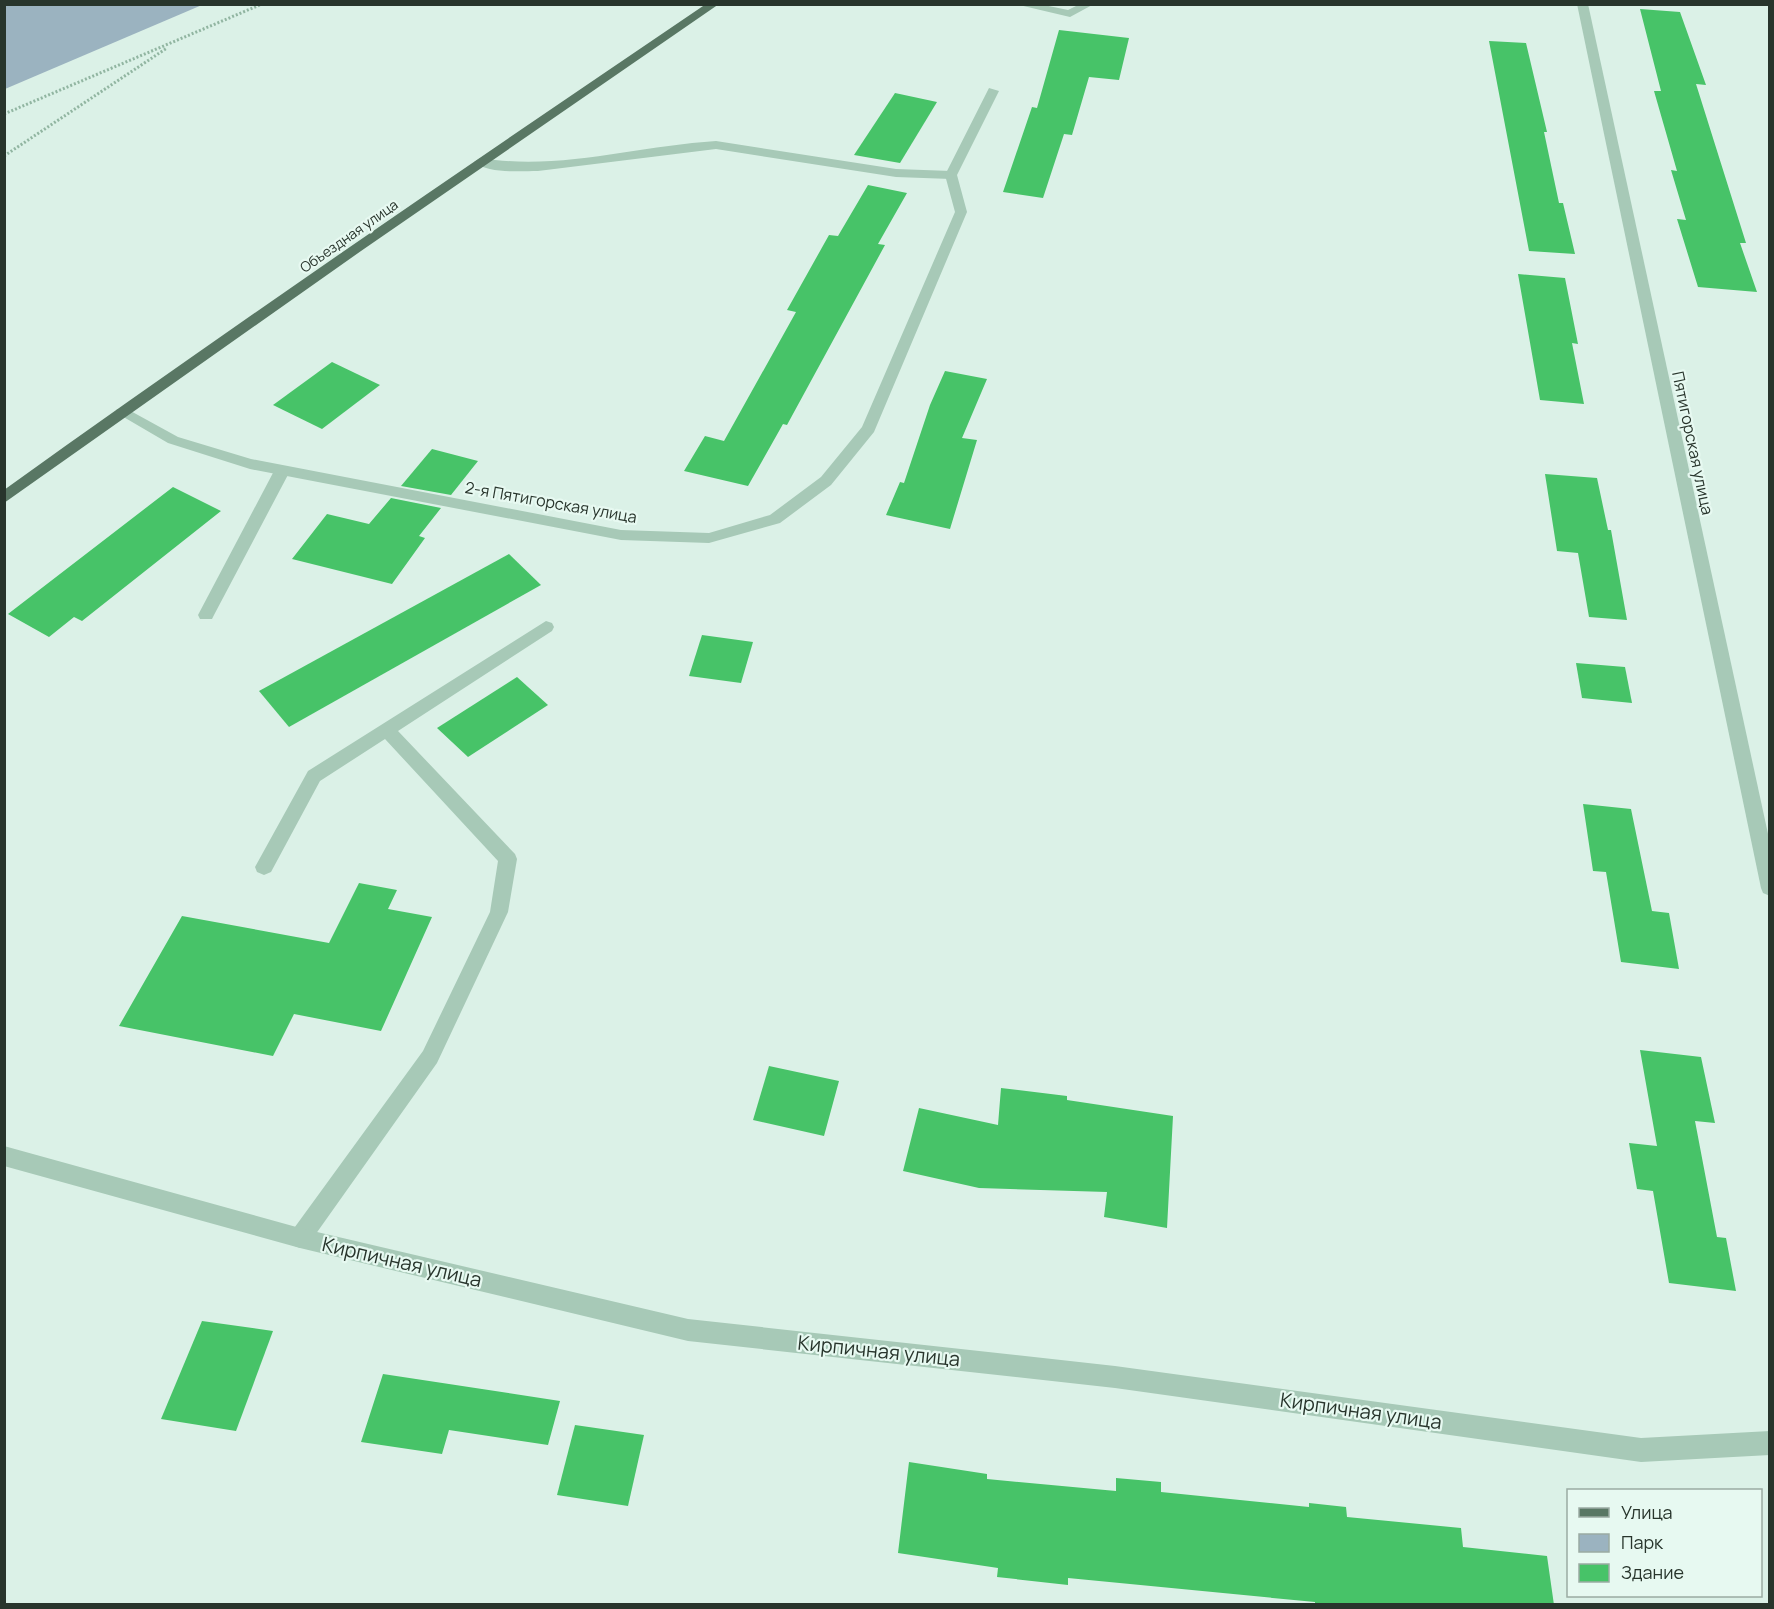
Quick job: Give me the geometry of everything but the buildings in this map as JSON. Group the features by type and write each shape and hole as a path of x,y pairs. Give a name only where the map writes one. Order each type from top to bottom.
{"main road":[{"name":"Объездная улица","path":"4,498 122,412 480,162 714,4"}],"street":[{"path":"1020,4 1070,14 1089,4"},
{"name":"Пятигорская улица","path":"1582,4 1770,888"},
{"path":"480,162 507,169 548,166 690,145 716,145 896,173 951,175 993,91"},
{"name":"2-я Пятигорская улица","path":"122,412 173,440 250,464 282,471 621,535 709,538 775,519 826,481 868,429 961,212 951,175"},
{"path":"206,615 282,471"},
{"path":"264,867 314,777 546,627"},
{"path":"300,1238 430,1057 499,912 508,859 386,729"},
{"name":"Кирпичная улица","path":"4,1156 300,1238 688,1330 1115,1377 1641,1450 1770,1443"}],"path":[{"path":"4,114 262,4"},
{"path":"4,156 175,42"}],"green space":[{"path":"5,4 202,4 202,5 5,89"}]}
